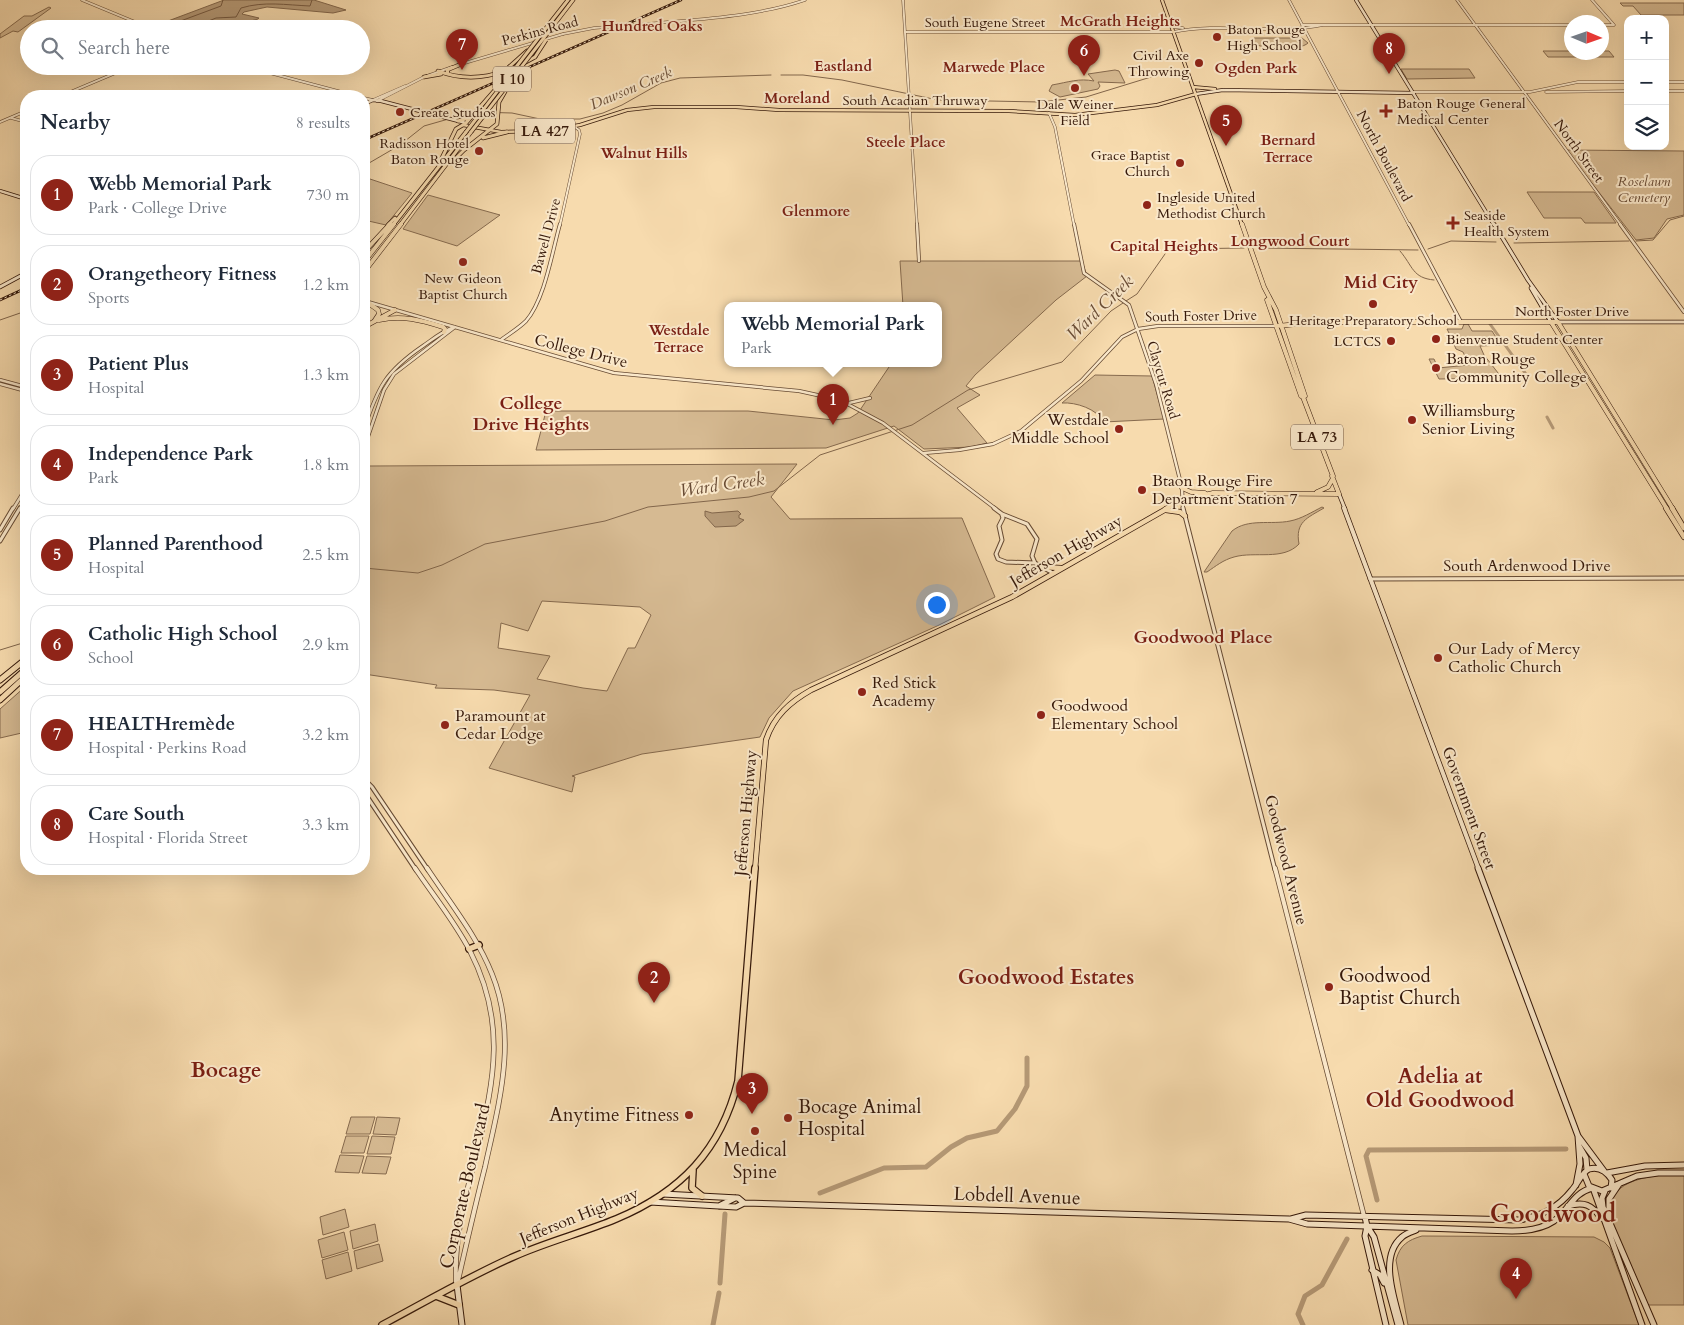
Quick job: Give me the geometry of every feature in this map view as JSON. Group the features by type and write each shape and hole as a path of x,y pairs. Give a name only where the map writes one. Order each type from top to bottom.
{"highway":[{"name":"I 10","path":"370,264 514,76 553,24 568,0"},
{"name":"I 10","path":"370,254 530,50 573,0"},
{"path":"439,71 462,78 485,77 535,57 553,24"},
{"path":"424,77 446,73 474,75 504,69 530,50"},
{"path":"446,73 447,70 458,65"},
{"path":"443,169 496,124 499,102 514,76"},
{"path":"438,168 448,143 458,128 465,124 494,90 505,82"},
{"path":"458,128 454,121 471,116"},
{"path":"496,124 503,129"},
{"path":"476,141 491,135 507,132"},
{"path":"370,245 405,209"},
{"path":"370,304 378,310 377,320"},
{"path":"370,323 394,309"},
{"path":"377,320 396,316 408,317 443,327 445,329 444,332"},
{"path":"0,680 20,664"},
{"path":"0,692 20,674"},
{"path":"0,700 20,682"}],"main road":[{"name":"Government Street","path":"1162,0 1304,397"},
{"path":"1356,0 1533,287 1536,288 1558,322 1595,389"},
{"path":"1193,87 1215,89"},
{"name":"South Acadian Thruway","path":"1050,114 1080,114 1164,102 1215,89 1337,90"},
{"name":"South Acadian Thruway","path":"375,100 444,119 507,132 540,131 573,125 624,110 649,107 736,107 776,110 1014,111 1060,115 1091,114 1157,105 1196,94 1223,90 1337,90"},
{"path":"1337,90 1413,93"},
{"path":"1337,90 1346,93 1413,93"},
{"path":"1340,96 1346,93"},
{"path":"1182,99 1198,99"},
{"name":"Perkins Road","path":"370,103 375,100"},
{"path":"1052,118 1060,115"},
{"name":"South Acadian Thruway","path":"491,129 535,130 573,125"},
{"path":"0,191 20,197"},
{"path":"0,287 20,277"},
{"path":"1533,287 1531,288 1551,322 1684,528"},
{"name":"Government Street","path":"1269,299 1272,300 1279,319 1279,326 1297,384 1304,397 1332,478 1578,1136 1605,1172"},
{"path":"1279,319 1294,324"},
{"name":"South Foster Drive","path":"1279,326 1319,322 1461,322"},
{"name":"North Foster Drive","path":"1461,322 1684,322"},
{"path":"1297,384 1303,390"},
{"path":"1616,422 1684,537"},
{"path":"1312,493 1326,489 1332,478"},
{"path":"1182,488 1206,494"},
{"name":"Jefferson Highway","path":"382,1325 513,1257 617,1218 650,1202 663,1194 693,1169 710,1150 723,1130 732,1110 738,1081 764,752 766,737 773,722 787,705 811,690 1005,600 1182,500 1206,494 1338,491"},
{"path":"1165,510 1180,512 1185,516"},
{"path":"1047,577 1042,567 1063,568"},
{"path":"469,949 479,945"},
{"name":"Government Street","path":"1578,1136 1578,1144 1587,1162 1586,1172"},
{"path":"1576,1185 1580,1164 1578,1144"},
{"path":"1597,1163 1615,1171"},
{"path":"1605,1172 1645,1166 1684,1166"},
{"path":"1642,1325 1592,1188 1584,1179 1586,1172 1598,1168 1605,1172 1612,1180 1602,1198 1602,1204 1654,1325"},
{"path":"693,1169 692,1188 702,1196"},
{"name":"Lobdell Avenue","path":"1289,1219 1306,1215 1498,1221 1524,1220 1546,1213 1563,1201 1586,1172"},
{"path":"1592,1188 1608,1190 1620,1182 1647,1174 1684,1173"},
{"path":"1611,1226 1608,1203 1620,1182"},
{"name":"Lobdell Avenue","path":"663,1194 735,1198 744,1203 1289,1219 1308,1224 1500,1231 1532,1230 1554,1221 1579,1192 1592,1188"},
{"path":"719,1207 735,1198"},
{"name":"Lobdell Avenue","path":"650,1202 719,1207 736,1207 744,1203"},
{"path":"1568,1206 1576,1202 1587,1204 1596,1211 1604,1222"},
{"path":"1546,1213 1554,1221"},
{"name":"Goodwood Avenue","path":"1365,1217 1367,1226"},
{"path":"1498,1221 1500,1231"},
{"path":"1367,1226 1365,1236 1386,1325"},
{"path":"1367,1226 1374,1237 1388,1292 1399,1325"},
{"path":"1399,1325 1389,1261 1392,1246 1409,1231 1421,1228"},
{"path":"1372,1270 1380,1275 1388,1292"},
{"path":"457,1285 462,1325"},
{"path":"436,1296 459,1305"}],"street":[{"path":"82,0 130,20"},
{"name":"Perkins Road","path":"375,100 439,71 562,34 594,28 720,17 804,0"},
{"path":"903,0 920,261"},
{"name":"North Boulevard","path":"1289,0 1461,322"},
{"name":"North Street","path":"1457,0 1684,310"},
{"path":"1592,0 1605,15"},
{"path":"1609,19 1614,25 1609,25"},
{"path":"1302,25 1564,25"},
{"name":"South Eugene Street","path":"905,32 1174,32 1191,29 1304,29 1323,25"},
{"path":"1172,27 1191,29"},
{"path":"75,90 111,75"},
{"path":"277,75 334,90"},
{"path":"1413,93 1532,92 1582,82 1624,82"},
{"path":"1669,82 1684,82"},
{"path":"1555,88 1562,91"},
{"path":"1525,92 1624,91"},
{"path":"1669,91 1684,91"},
{"path":"370,99 375,100"},
{"path":"0,122 20,114"},
{"name":"Claycut Road","path":"1050,114 1084,273 1092,280 1124,298 1128,304 1156,384 1182,488 1182,500"},
{"path":"10,118 20,120"},
{"name":"Bawell Drive","path":"501,340 525,322 532,313 541,292 566,202 578,147 580,133 573,125"},
{"name":"College Drive","path":"370,302 614,373 799,391 828,396 849,403 883,423 1002,514 1027,524 1036,536 1037,544 1032,556 1036,563"},
{"name":"South Foster Drive","path":"924,453 993,444 1020,431 1081,381 1122,337 1138,329 1158,326 1279,326"},
{"path":"370,411 384,377 409,355 455,327"},
{"path":"370,431 388,381 397,371 455,327"},
{"path":"429,342 434,344"},
{"path":"415,351 417,356"},
{"path":"407,363 411,357 409,355"},
{"path":"384,377 388,381"},
{"path":"0,380 20,385"},
{"path":"0,384 20,389"},
{"path":"849,403 870,398"},
{"path":"913,445 923,450 938,452"},
{"path":"929,458 930,454 938,452"},
{"path":"0,530 20,498"},
{"name":"Goodwood Avenue","path":"1182,500 1365,1217"},
{"path":"0,541 20,509"},
{"path":"1002,514 1002,521 999,526 1002,538 997,552 998,558 1006,562 1036,563 1054,574"},
{"path":"1002,521 1013,518"},
{"path":"4,523 11,523"},
{"name":"South Ardenwood Drive","path":"1370,579 1684,578"},
{"name":"Corporate Boulevard","path":"370,785 479,945 493,976 503,1010 505,1067 498,1109 457,1285"},
{"name":"Corporate Boulevard","path":"370,801 469,949 478,966 487,992 494,1025 496,1052 490,1093 459,1226 454,1264 457,1285"}],"green space":[{"path":"1620,3 1684,3 1684,15 1641,15 1633,6 1623,6"},
{"path":"49,7 51,8 34,20 20,20 20,31 13,31 0,38 0,34 24,16 32,16"},
{"path":"1254,38 1302,38 1308,43 1297,47 1272,48 1252,43"},
{"path":"1543,51 1564,51 1564,57 1548,57"},
{"path":"1401,69 1469,69 1475,78 1407,79"},
{"path":"1119,71 1125,83 1098,82 1100,86 1098,89 1060,97 1049,91 1052,85 1079,80 1094,81 1088,74"},
{"name":"Roselawn Cemetery","path":"1566,150 1684,151 1684,215 1667,219 1654,238 1636,240"},
{"path":"370,179 412,193 386,225 370,221"},
{"path":"1527,192 1594,192 1616,223 1585,223 1581,218 1544,218"},
{"path":"428,195 500,215 457,246 403,229"},
{"path":"900,261 1082,261 1087,276 1056,300 975,375 966,386 980,395 957,408 987,443 971,447 924,449 894,426 826,448 536,450 546,411 748,411 834,420 850,418 858,413 889,367 942,367 942,302 903,302"},
{"path":"1464,324 1468,324 1472,331 1492,331 1501,345 1480,346 1484,355 1502,378 1439,379 1429,359 1434,359 1438,368 1469,365 1463,352 1456,349 1453,342 1455,340 1447,329 1462,329"},
{"path":"1095,375 1152,376 1164,419 1104,422 1101,417 1086,407 1062,403"},
{"path":"797,464 771,497 790,519 962,518 995,597 937,626 793,691 769,718 760,737 642,754 572,776 575,777 572,792 489,768 530,695 494,690 435,688 437,685 370,675 370,466","holes":["542,601 640,607 651,615 635,648 628,648 607,691 537,679 550,656 498,648 501,623 528,631"]},
{"path":"1322,507 1324,508 1308,518 1301,526 1298,537 1299,544 1292,549 1277,554 1234,557 1204,572 1232,531 1238,527 1252,523 1294,520"},
{"path":"20,691 20,733 0,738 0,709"},
{"path":"351,1117 375,1117 370,1134 346,1134"},
{"path":"377,1117 400,1118 396,1135 373,1134"},
{"path":"346,1136 369,1136 364,1153 341,1153"},
{"path":"372,1136 395,1137 391,1154 367,1154"},
{"path":"340,1155 364,1156 359,1173 335,1172"},
{"path":"367,1156 391,1157 386,1174 362,1173"},
{"path":"1684,1174 1684,1305 1648,1305 1615,1228 1611,1216 1611,1203 1616,1193 1624,1185 1636,1180 1661,1175"},
{"path":"345,1209 349,1227 323,1235 320,1217"},
{"path":"375,1224 378,1241 353,1249 350,1231"},
{"path":"344,1232 348,1250 322,1258 318,1240"},
{"path":"1422,1236 1594,1237 1604,1242 1610,1248 1639,1325 1408,1325 1396,1260 1405,1244"},
{"path":"379,1244 383,1261 357,1269 354,1251"},
{"path":"348,1252 352,1271 326,1279 322,1260"}],"water":[{"path":"224,0 314,0 346,10 333,13 267,7 242,14 259,18 254,20 171,20"},
{"path":"705,511 712,513 738,511 741,514 739,518 744,520 736,526 715,527 705,516"}],"waterway":[{"name":"Dawson Creek","path":"477,112 512,113 540,119 580,119 603,113 622,105 661,83 680,78 771,75"},
{"name":"Dawson Creek","path":"781,75 803,75 842,80 938,100 1040,102 1086,97 1151,77"},
{"name":"Dawson Creek","path":"370,162 400,145 424,126 473,112"},
{"path":"1636,241 1653,240 1670,220 1684,216"},
{"path":"1428,249 1451,241 1496,242"},
{"path":"1514,243 1629,241"},
{"path":"1178,249 1244,248"},
{"path":"1258,248 1418,250"},
{"path":"1400,251 1417,274 1434,280"},
{"name":"Ward Creek","path":"1126,301 1137,294 1165,254"},
{"name":"Ward Creek","path":"370,569 418,573 442,565 485,544 605,521 648,507 749,497 774,491 820,455 912,425 968,390 1062,362 1111,311 1123,303"},
{"name":"Dawson Creek","path":"0,320 20,313"},
{"path":"1490,324 1528,377"},
{"path":"1547,417 1553,428"},
{"name":"Ward Creek","path":"0,650 20,644"},
{"path":"820,1193 884,1168 926,1167 951,1147 967,1138 997,1131 1015,1109 1027,1086 1027,1058"},
{"path":"1377,1200 1366,1156 1369,1150 1566,1149"},
{"path":"720,1283 725,1214"},
{"path":"1303,1325 1298,1314 1305,1296 1322,1285 1347,1239"},
{"path":"713,1325 719,1293"}],"railway":[{"path":"370,137 681,0"},
{"path":"0,300 20,291"}],"place":[{"name":"Baton Rouge High School","path":"1217,37"},
{"name":"Civil Axe Throwing","path":"1199,63"},
{"name":"HEALTHremède","path":"462,70"},
{"name":"Care South","path":"1389,74"},
{"name":"Catholic High School","path":"1084,76"},
{"name":"Dale Weiner Field","path":"1075,88"},
{"name":"Baton Rouge General Medical Center","path":"1386,111"},
{"name":"Create Studios","path":"400,112"},
{"name":"Planned Parenthood","path":"1226,146"},
{"name":"Radisson Hotel Baton Rouge","path":"479,151"},
{"name":"Grace Baptist Church","path":"1180,163"},
{"name":"Ingleside United Methodist Church","path":"1147,205"},
{"name":"Seaside Health System","path":"1453,223"},
{"name":"New Gideon Baptist Church","path":"463,262"},
{"name":"Heritage Preparatory School","path":"1373,304"},
{"name":"Bienvenue Student Center","path":"1436,339"},
{"name":"LCTCS","path":"1391,341"},
{"name":"Baton Rouge Community College","path":"1436,368"},
{"name":"Williamsburg Senior Living","path":"1412,420"},
{"name":"Webb Memorial Park","path":"833,425"},
{"name":"Westdale Middle School","path":"1119,429"},
{"name":"Btaon Rouge Fire Department Station 7","path":"1142,490"},
{"name":"Our Lady of Mercy Catholic Church","path":"1438,658"},
{"name":"Red Stick Academy","path":"862,692"},
{"name":"Goodwood Elementary School","path":"1041,715"},
{"name":"Paramount at Cedar Lodge","path":"445,725"},
{"name":"Goodwood Baptist Church","path":"1329,987"},
{"name":"Orangetheory Fitness","path":"654,1003"},
{"name":"Patient Plus","path":"752,1114"},
{"name":"Anytime Fitness","path":"689,1115"},
{"name":"Bocage Animal Hospital","path":"788,1118"},
{"name":"Medical Spine","path":"755,1131"},
{"name":"Independence Park","path":"1516,1299"}],"district":[{"name":"McGrath Heights","path":"1120,21"},
{"name":"Hundred Oaks","path":"652,26"},
{"name":"Eastland","path":"843,66"},
{"name":"Marwede Place","path":"994,67"},
{"name":"Ogden Park","path":"1256,68"},
{"name":"Moreland","path":"797,98"},
{"name":"Steele Place","path":"906,142"},
{"name":"Bernard Terrace","path":"1288,148"},
{"name":"Walnut Hills","path":"644,153"},
{"name":"Glenmore","path":"816,211"},
{"name":"Longwood Court","path":"1290,241"},
{"name":"Capital Heights","path":"1164,246"},
{"name":"Mid City","path":"1381,282"},
{"name":"Westdale Terrace","path":"679,338"},
{"name":"College Drive Heights","path":"531,413"},
{"name":"Goodwood Place","path":"1203,637"},
{"name":"Goodwood Estates","path":"1046,977"},
{"name":"Bocage","path":"226,1070"},
{"name":"Adelia at Old Goodwood","path":"1440,1088"},
{"name":"Goodwood","path":"1553,1214"}]}
